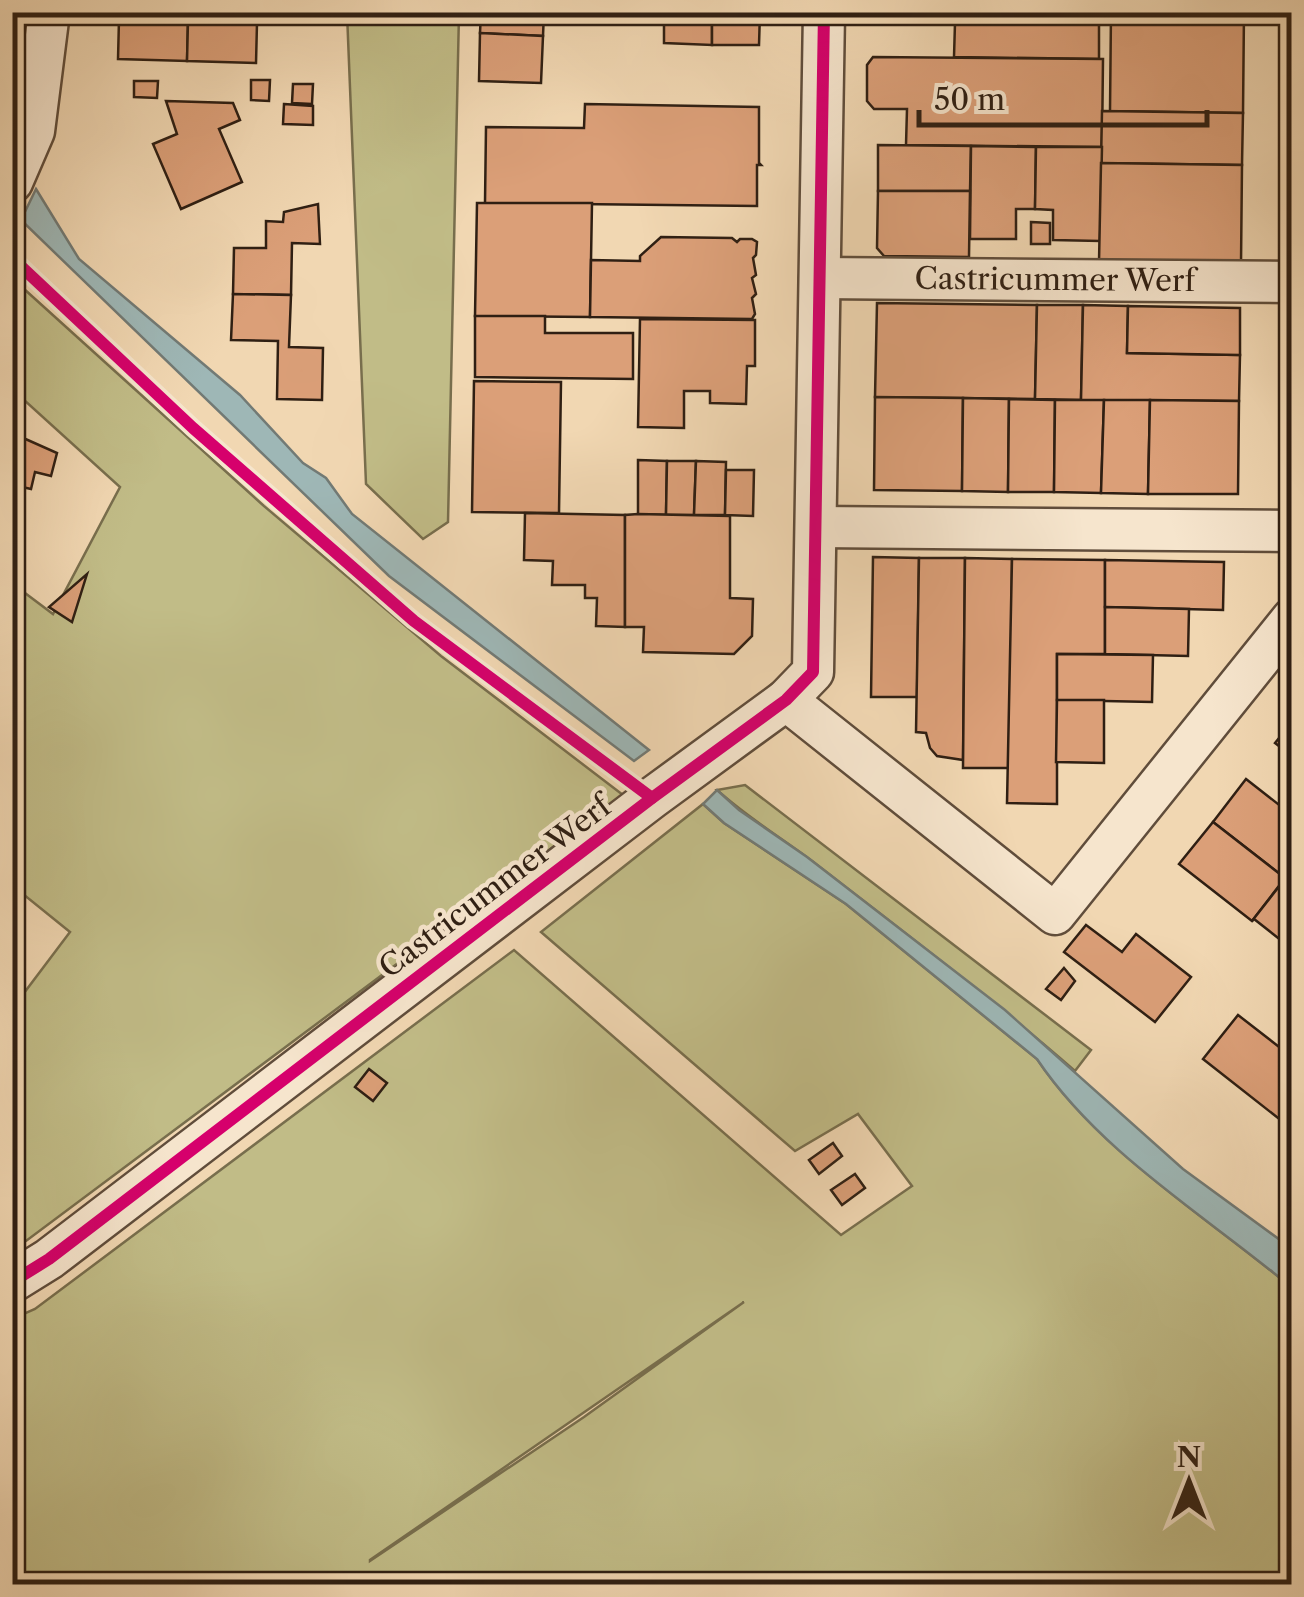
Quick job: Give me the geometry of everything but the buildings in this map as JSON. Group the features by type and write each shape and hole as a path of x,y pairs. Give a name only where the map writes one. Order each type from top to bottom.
{"street":[{"path":"12,182 34,131 49,12"},
{"name":"Castricummer Werf","path":"12,1282 49,1259 786,700 814,672 824,12"},
{"name":"Castricummer Werf","path":"820,278 1292,282"},
{"path":"817,527 1292,532"},
{"path":"786,700 1056,914 1292,619"}],"shaded area":[{"path":"347,13 459,13 448,522 423,539 366,484"},
{"path":"13,279 264,506 441,656 623,795 26,1241 13,1246 12,1009 70,932 13,886 13,584 53,614 120,487 13,390"},
{"path":"745,785 1091,1050 1075,1071 947,966 717,790"},
{"path":"703,804 724,823 846,904 1037,1059 1062,1092 1122,1153 1291,1287 1291,1584 13,1584 12,1319 35,1309 514,950 841,1235 912,1186 858,1114 795,1151 541,932","holes":["744,1302 584,1417 370,1561"]}],"water":[{"path":"36,189 79,259 240,395 303,463 326,478 352,514 649,750 634,761 389,576 21,220"},
{"path":"717,790 1005,1010 1183,1169 1291,1248 1291,1287 1122,1153 1062,1093 1037,1059 846,904 724,823 703,804"}],"cycle path":[{"path":"12,1282 49,1259 786,700 813,672 824,12"},
{"path":"12,258 193,428 414,621 652,798"}]}
